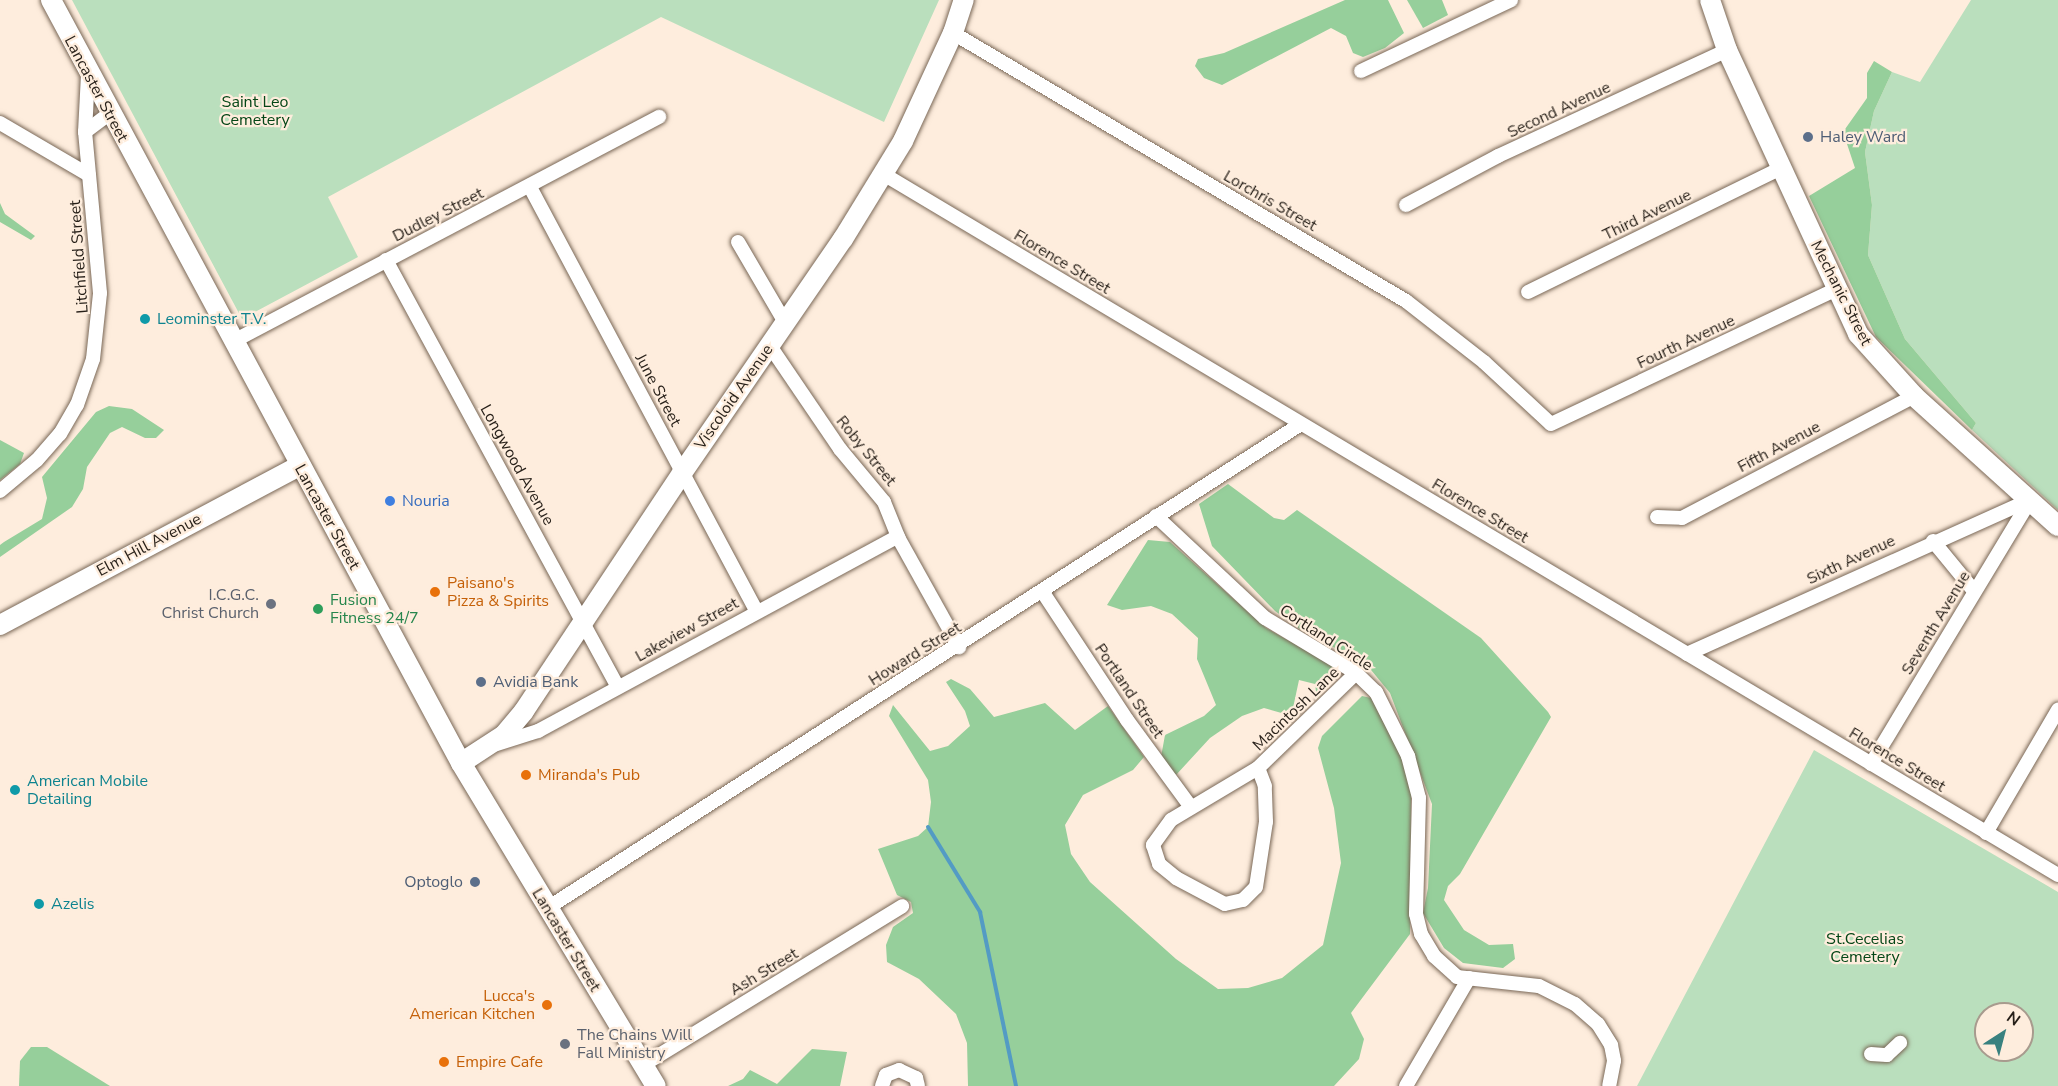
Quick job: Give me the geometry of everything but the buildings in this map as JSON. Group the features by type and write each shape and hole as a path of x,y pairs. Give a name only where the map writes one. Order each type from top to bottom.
{"main road":[{"name":"Lancaster Street","path":"51,0 88,75 461,763 546,909 656,1086"},
{"name":"Viscoloid Avenue","path":"461,763 489,747 520,718 682,473 786,324 885,175 953,33 964,0"},
{"name":"Mechanic Street","path":"1710,0 1728,50 1836,290 1871,351 1914,396 2058,526"},
{"name":"Elm Hill Avenue","path":"0,626 299,466"}],"street":[{"path":"1361,71 1511,0"},
{"name":"Lorchris Street","path":"953,33 1406,301 1476,355 1551,424"},
{"name":"Second Avenue","path":"1406,205 1498,156 1728,50"},
{"name":"Litchfield Street","path":"0,491 37,460 60,434 77,405 93,359 100,293 85,132 88,75"},
{"path":"85,132 109,114"},
{"name":"Dudley Street","path":"232,342 659,117"},
{"path":"0,123 89,175"},
{"name":"Third Avenue","path":"1528,292 1781,168"},
{"name":"Florence Street","path":"885,175 2058,875"},
{"name":"June Street","path":"530,187 756,610"},
{"path":"738,242 786,324"},
{"name":"Longwood Avenue","path":"386,260 584,619 618,687"},
{"name":"Fourth Avenue","path":"1551,424 1836,290"},
{"name":"Roby Street","path":"770,346 840,449 884,502 898,536 959,646"},
{"name":"Fifth Avenue","path":"1657,517 1682,518 1914,396"},
{"name":"Howard Street","path":"546,909 959,646 1301,424"},
{"name":"Sixth Avenue","path":"1687,654 1933,541 2030,500"},
{"name":"Seventh Avenue","path":"1871,764 2030,500"},
{"name":"Cortland Circle","path":"1156,516 1281,631 1356,673 1385,705 1416,783 1418,928 1446,970 1469,978 1539,986 1575,1004 1598,1024 1611,1045 1614,1061 1609,1086"},
{"name":"Lakeview Street","path":"489,747 538,731 756,610 898,536"},
{"path":"1933,541 1974,591"},
{"name":"Portland Street","path":"1042,591 1127,720 1191,807"},
{"name":"Macintosh Lane","path":"1258,768 1265,786 1265,845 1256,887 1244,900 1225,904 1207,898 1176,878 1155,858 1153,845 1157,835 1191,807 1258,768 1356,673"},
{"path":"1986,833 2058,710"},
{"name":"Ash Street","path":"643,1065 902,906"},
{"path":"1406,1086 1469,978"},
{"path":"1871,1054 1887,1056 1900,1043"},
{"path":"882,1086 886,1075 899,1070 916,1078 918,1086"}],"green space":[{"name":"Saint Leo Cemetery","path":"72,0 939,0 884,122 661,17 328,197 358,257 242,319"},
{"path":"1345,0 1388,0 1404,33 1385,48 1363,57 1353,53 1346,36 1331,28 1222,85 1204,78 1195,66 1198,59 1224,53"},
{"path":"1407,0 1442,0 1448,15 1423,28"},
{"path":"1971,0 2058,0 2058,510 1972,430 1976,423 1905,339 1868,255 1872,205 1865,152 1874,111 1892,72 1920,82"},
{"path":"1874,61 1892,72 1874,111 1865,152 1872,205 1868,255 1905,339 1976,423 1972,430 1876,337 1809,196 1855,168 1843,132 1867,98 1867,73"},
{"path":"0,203 5,214 35,236 31,240 0,222"},
{"path":"109,406 132,409 164,430 156,438 145,438 122,427 110,433 87,467 83,489 72,507 0,557 0,545 42,519 47,498 42,477 96,412"},
{"path":"0,440 24,453 20,464 0,480"},
{"path":"1228,484 1274,518 1284,520 1297,510 1481,638 1551,717 1460,874 1448,886 1444,900 1464,930 1489,945 1513,944 1515,959 1503,968 1463,963 1444,948 1423,913 1428,888 1432,804 1390,693 1367,665 1301,630 1275,611 1212,546 1199,504"},
{"path":"1148,540 1170,542 1266,628 1336,667 1333,680 1317,699 1315,684 1299,680 1293,708 1285,714 1264,708 1242,716 1210,738 1176,775 1161,757 1165,735 1204,716 1216,705 1197,659 1198,638 1172,614 1151,606 1122,610 1107,605"},
{"path":"951,679 970,689 994,717 1045,703 1075,730 1108,706 1144,757 1133,770 1083,795 1065,825 1071,854 1090,882 1176,959 1218,989 1248,988 1282,978 1323,945 1341,863 1334,808 1318,748 1322,736 1362,696 1371,698 1405,764 1411,792 1410,934 1351,1013 1364,1039 1359,1059 1334,1086 968,1086 967,1043 956,1014 919,979 887,962 886,945 893,927 913,913 911,902 897,895 878,849 918,836 928,827 931,802 928,780 889,716 893,705 930,751 948,746 970,726 965,711 946,682"},
{"name":"St.Cecelias Cemetery","path":"1814,750 2058,892 2058,1086 1637,1086"},
{"path":"31,1047 47,1047 110,1086 19,1086 20,1061"},
{"path":"812,1049 847,1052 840,1086 728,1086 743,1079 750,1070 777,1084"}],"waterway":[{"path":"928,827 980,912 1016,1086"}],"place":[{"name":"Haley Ward","path":"1808,137"},
{"name":"Leominster T.V.","path":"145,319"},
{"name":"Nouria","path":"390,501"},
{"name":"Paisano's Pizza & Spirits","path":"435,592"},
{"name":"I.C.G.C. Christ Church","path":"271,604"},
{"name":"Fusion Fitness 24/7","path":"318,609"},
{"name":"Avidia Bank","path":"481,682"},
{"name":"Miranda's Pub","path":"526,775"},
{"name":"American Mobile Detailing","path":"15,790"},
{"name":"Optoglo","path":"475,882"},
{"name":"Azelis","path":"39,904"},
{"name":"Lucca's American Kitchen","path":"547,1005"},
{"name":"The Chains Will Fall Ministry","path":"565,1044"},
{"name":"Empire Cafe","path":"444,1062"}]}
